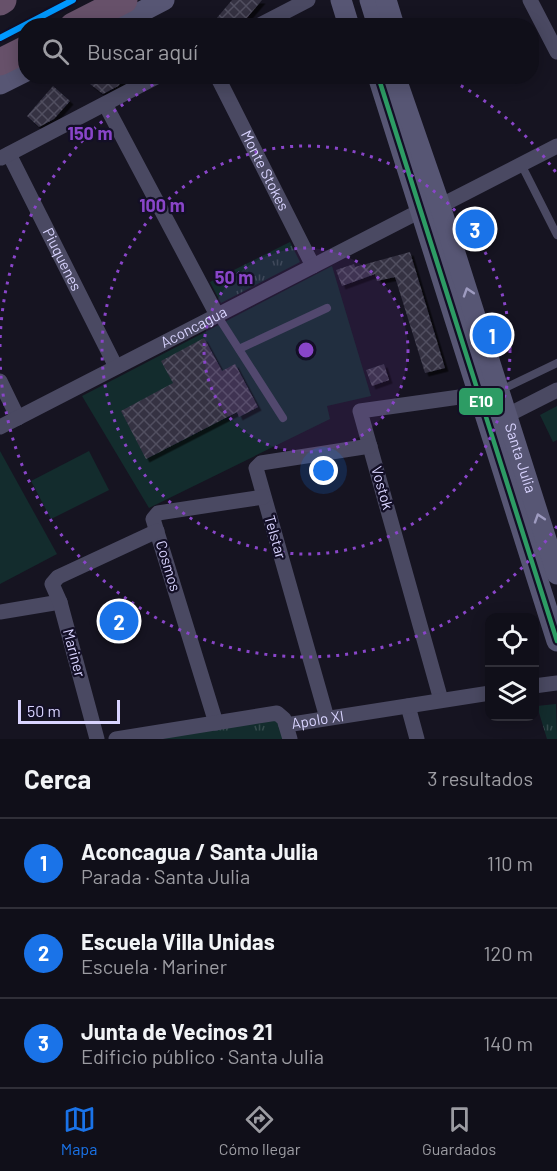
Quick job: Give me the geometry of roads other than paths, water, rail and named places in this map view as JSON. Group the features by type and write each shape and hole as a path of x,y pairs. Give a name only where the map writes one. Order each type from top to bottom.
{"highway":[{"path":"89,18 124,0"},
{"path":"0,62 18,53"}],"main road":[{"path":"129,18 164,0"},
{"path":"341,0 347,18"},
{"path":"354,0 360,18"},
{"path":"370,0 376,18"},
{"path":"386,0 392,18"},
{"path":"0,84 18,75"},
{"name":"Santa Julia","path":"369,84 396,168 430,208"},
{"name":"Santa Julia","path":"381,84 499,391 557,574"},
{"name":"Santa Julia","path":"397,84 478,394 557,641"},
{"name":"Santa Julia","path":"412,84 430,144 430,208"}],"street":[{"path":"273,18 308,0"},
{"path":"530,0 555,43"},
{"path":"4,156 143,84"},
{"name":"Monte Stokes","path":"221,84 313,266"},
{"path":"105,104 217,315"},
{"name":"Aconcagua","path":"0,427 313,266 557,146"},
{"name":"Piuquenes","path":"4,156 116,367"},
{"path":"0,381 18,418"},
{"path":"488,425 557,390"},
{"name":"Vostok","path":"441,700 360,411 499,391"},
{"name":"Telstar","path":"327,718 256,471 258,464 370,446"},
{"name":"Cosmos","path":"216,723 153,519 158,513 263,497"},
{"name":"Mariner","path":"97,739 60,602 52,584 57,577 157,531"},
{"path":"0,612 60,602"},
{"path":"539,685 557,683"},
{"name":"Apolo XI","path":"116,739 277,714 281,715 288,732 327,718 485,694"},
{"path":"408,706 417,739"}],"lane":[{"path":"521,164 557,235"},
{"path":"239,349 327,308"},
{"path":"217,315 283,418"},
{"path":"499,391 557,363"}],"place":[{"name":"Junta de Vecinos 21","path":"475,229"},
{"name":"Aconcagua / Santa Julia","path":"492,335"},
{"name":"Escuela Villa Unidas","path":"119,621"}]}
